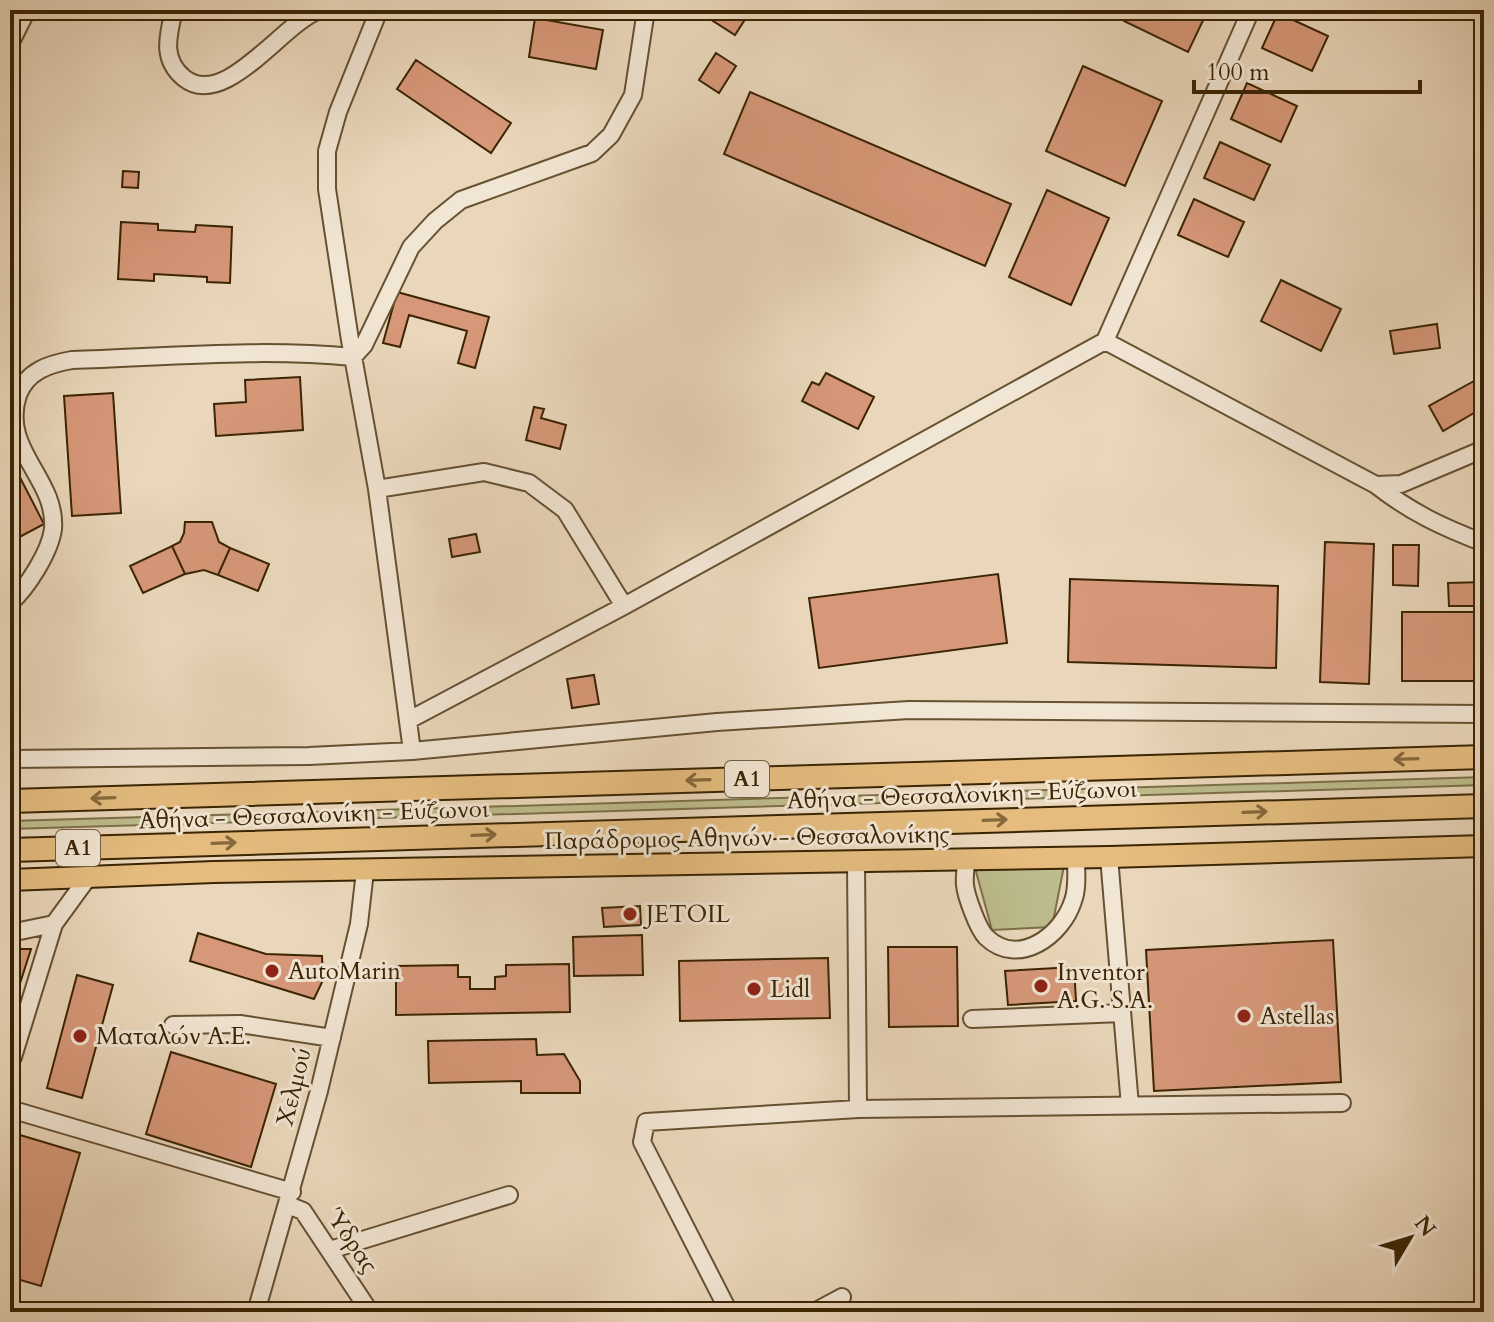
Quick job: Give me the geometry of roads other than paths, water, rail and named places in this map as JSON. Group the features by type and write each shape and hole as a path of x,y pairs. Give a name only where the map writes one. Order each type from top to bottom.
{"highway":[{"name":"Αθήνα - Θεσσαλονίκη - Εύζωνοι","path":"10,801 1484,757"},
{"name":"Αθήνα - Θεσσαλονίκη - Εύζωνοι","path":"10,850 1484,806"}],"main road":[{"name":"Παράδρομος Αθηνών - Θεσσαλονίκης","path":"10,880 214,872 1076,858 1484,846"}],"street":[{"path":"10,44 27,10"},
{"path":"174,10 167,55 174,70 189,82 212,85 235,74 264,53 296,23 320,10"},
{"path":"379,10 338,112 327,151 327,189 377,489 412,751"},
{"path":"353,357 364,345 411,247 435,221 461,200 592,153 611,135 633,95 646,10"},
{"path":"409,720 624,606 1105,341 1251,10"},
{"path":"1105,341 1376,485 1407,509 1441,527 1484,543"},
{"path":"10,603 20,595 42,559 53,529 49,503 18,442 11,416 30,375 54,363 72,360 239,352 353,357"},
{"path":"1376,485 1401,484 1484,449"},
{"path":"377,489 484,472 529,483 565,510 624,606"},
{"path":"10,759 309,756 412,751 717,722 909,710 1484,714"},
{"path":"1109,857 1130,1106"},
{"path":"966,860 965,886 985,936 1002,947 1018,949 1038,945 1056,933 1066,918 1074,899 1076,858"},
{"path":"856,862 858,1109"},
{"name":"Χελμού","path":"256,1312 332,1038 359,924 365,871"},
{"path":"10,1058 13,1057 54,924 89,876"},
{"path":"10,933 54,924"},
{"path":"972,1019 1122,1013"},
{"path":"173,1025 240,1024 332,1038"},
{"path":"729,1312 642,1142 646,1122 858,1109 1342,1103"},
{"path":"10,1109 290,1198"},
{"path":"330,1250 509,1195"},
{"name":"Ύδρας","path":"290,1198 303,1211 370,1312"},
{"path":"814,1312 842,1297"}],"place":[{"name":"JETOIL","path":"630,914"},
{"name":"AutoMarin","path":"272,971"},
{"name":"Inventor A.G. S.A.","path":"1041,986"},
{"name":"Lidl","path":"754,989"},
{"name":"Astellas","path":"1244,1016"},
{"name":"Ματαλών Α.Ε.","path":"80,1036"}]}
